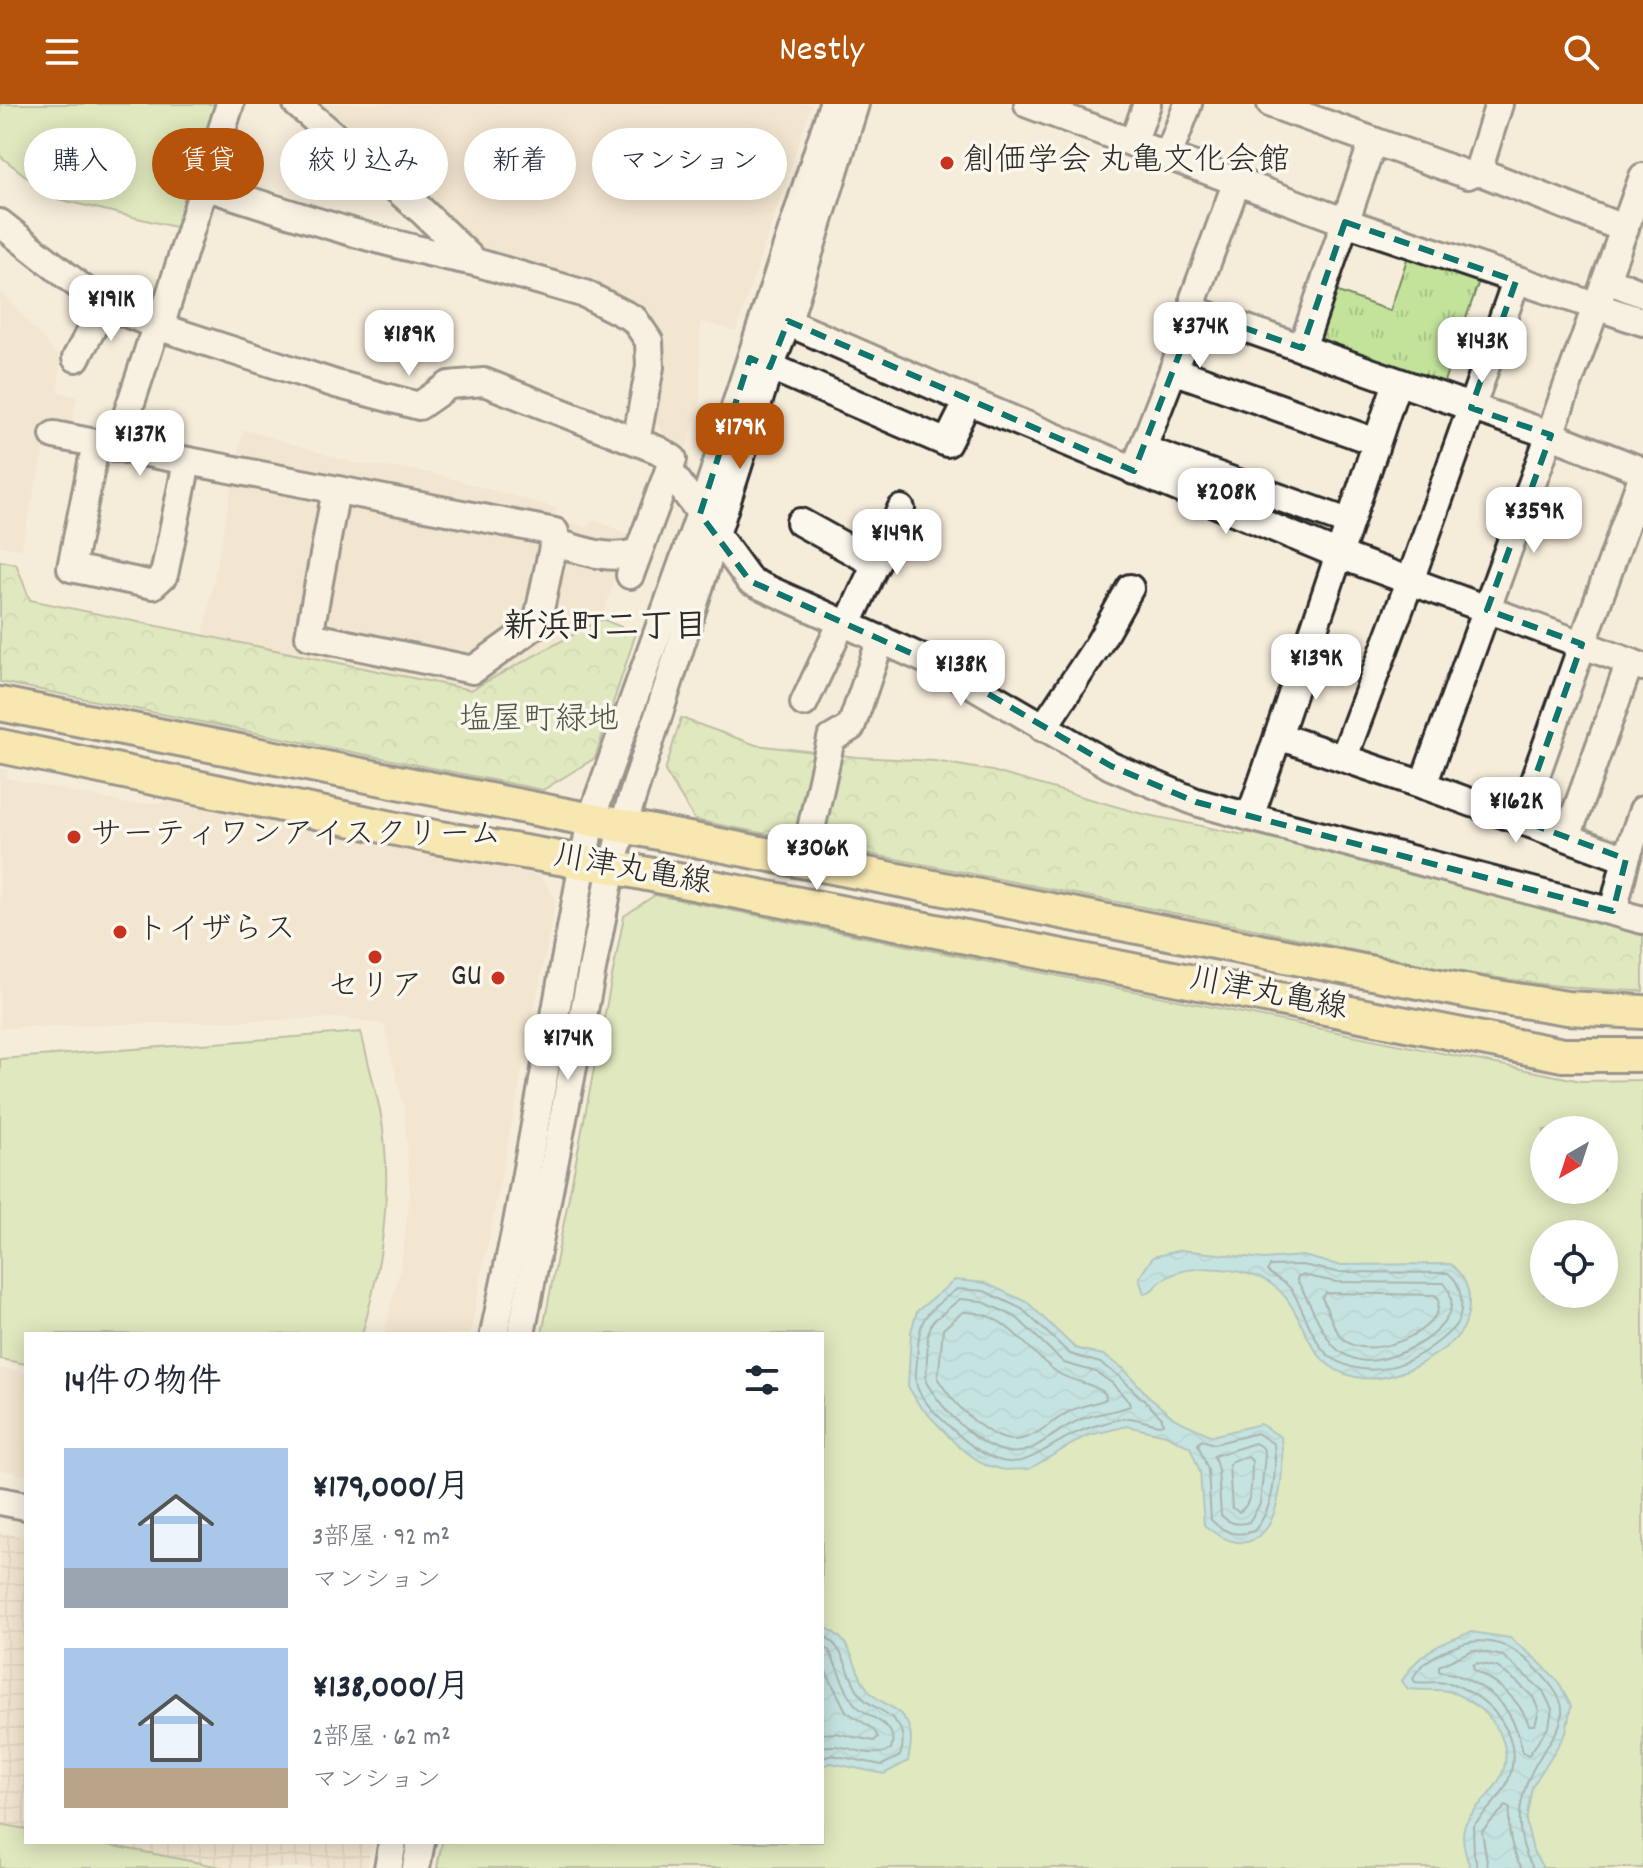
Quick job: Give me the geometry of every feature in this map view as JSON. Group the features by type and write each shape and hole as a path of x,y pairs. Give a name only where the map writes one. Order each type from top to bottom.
{"main road":[{"name":"川津丸亀線","path":"0,704 1485,995 1567,1008 1643,1012"},
{"name":"川津丸亀線","path":"0,746 435,837 598,865 1563,1055 1643,1055"}],"street":[{"path":"222,128 230,104"},
{"path":"297,104 421,210 475,262"},
{"path":"776,317 833,104"},
{"path":"521,1332 598,865 591,819 700,514 855,104"},
{"path":"1028,104 1345,222 1516,281 1597,308 1641,315"},
{"path":"1133,143 1147,104"},
{"path":"1168,156 1188,104"},
{"path":"1271,104 1468,175 1478,171 1625,229"},
{"path":"1478,171 1499,104"},
{"path":"1302,348 1373,141"},
{"path":"1139,460 1196,311 1194,298 1237,181"},
{"path":"1423,785 1642,182"},
{"path":"187,462 164,575 153,585 71,568 106,446 160,327 200,200"},
{"path":"247,200 350,233 404,248 475,262 585,294 634,319 649,341 650,367 636,441"},
{"path":"0,223 105,305 160,327 336,384 419,406 449,385 484,382 636,441 673,459 634,564 625,557 603,556 554,542"},
{"path":"1607,280 1643,294"},
{"path":"1344,757 1516,281"},
{"path":"76,358 105,305"},
{"path":"1196,311 1551,435 1643,473 1520,820"},
{"path":"776,317 968,401 1139,460 1348,522"},
{"path":"760,362 947,443 968,401"},
{"path":"494,1332 598,865 623,826 716,537 760,362"},
{"path":"1173,370 1376,442"},
{"path":"1250,817 1397,382"},
{"path":"54,435 555,532 537,624 473,670 309,636 336,490"},
{"path":"1139,460 1337,554 1637,664 1567,837"},
{"path":"669,470 750,581 944,668 1111,766 1182,796 1250,817 1643,920"},
{"path":"804,703 901,509"},
{"path":"800,522 876,564"},
{"path":"1043,728 1098,645 1130,588"},
{"path":"804,861 831,739 851,727 881,639"},
{"path":"1278,736 1626,859"},
{"path":"1613,911 1643,810"},
{"path":"0,1501 24,1506"},
{"path":"388,1868 393,1844"},
{"path":"416,1868 421,1844"}],"highlighted area":[{"path":"1345,222 1516,281 1471,408 1551,435 1487,610 1582,644 1520,820 1626,859 1613,911 1196,802 1111,766 944,668 750,581 700,514 750,358 770,367 788,321 1134,471 1196,311 1302,348"}],"shaded area":[{"path":"307,104 812,104 787,179 787,128 592,128 592,200 780,200 736,331 700,322 700,405 687,447 669,441 654,420 656,336 486,257 419,200 448,200 448,128 335,128"},
{"path":"0,290 61,359 58,391 77,397 71,425 50,422 21,550 0,546"},
{"path":"243,429 354,463 428,472 557,508 555,517 587,528 592,519 629,534 602,619 471,690 203,636"},
{"path":"0,769 8,770 7,778 129,804 174,802 540,875 556,900 470,1332 384,1332 401,1265 410,1193 404,1109 384,1025 344,1018 0,1028"},
{"path":"0,1368 24,1373 24,1475 0,1470"},
{"path":"0,1532 24,1538 24,1829 0,1824"},
{"path":"103,1844 372,1844 367,1868 226,1868"}],"green space":[{"path":"0,104 218,104 210,128 152,128 152,200 188,200 179,228 62,200 136,200 136,128 24,128 24,175 0,156"},
{"path":"1408,256 1479,281 1442,387 1318,343 1317,336 1333,290 1390,311"},
{"name":"塩屋町緑地","path":"0,561 16,564 30,600 471,690 602,619 636,633 595,758 543,790 0,682"},
{"name":"塩屋町緑地","path":"681,718 756,745 857,757 935,761 992,771 1139,813 1244,835 1246,832 1541,902 1603,923 1643,931 1643,991 1545,985 1496,978 695,820 665,771"},
{"path":"655,895 1581,1081 1643,1080 1643,1868 437,1868 442,1844 824,1844 824,1332 542,1332 624,916"},
{"path":"361,1032 380,1110 386,1166 381,1251 363,1332 24,1332 24,1364 0,1359 0,1059"},
{"path":"0,1824 24,1829 24,1844 103,1844 226,1868 0,1868"}],"water":[{"path":"1181,1250 1264,1259 1303,1256 1338,1265 1450,1264 1466,1284 1469,1299 1467,1315 1462,1330 1452,1342 1420,1364 1389,1376 1356,1377 1336,1370 1322,1359 1287,1299 1258,1277 1222,1269 1196,1269 1173,1275 1144,1294 1139,1278 1153,1257"},
{"path":"955,1280 985,1283 1027,1302 1075,1348 1103,1355 1124,1369 1150,1398 1175,1419 1212,1436 1260,1424 1281,1437 1281,1480 1277,1502 1271,1521 1260,1535 1246,1542 1227,1539 1204,1525 1200,1472 1190,1447 1166,1435 1127,1426 1086,1436 1029,1469 1005,1470 985,1465 959,1447 919,1405 908,1386 911,1332 917,1311"},
{"path":"824,1627 842,1639 869,1691 903,1717 911,1742 908,1761 884,1774 831,1763 824,1765"},
{"path":"1471,1632 1510,1638 1557,1680 1571,1706 1566,1733 1532,1787 1526,1821 1533,1851 1543,1868 1471,1868 1463,1832 1470,1816 1498,1782 1504,1767 1502,1740 1487,1716 1464,1698 1446,1691 1408,1689 1402,1681 1423,1655"}],"place":[{"name":"創価学会 丸亀文化会館","path":"947,163"},
{"name":"サーティワンアイスクリーム","path":"74,837"},
{"name":"トイザらス","path":"120,932"},
{"name":"セリア","path":"375,957"},
{"name":"GU","path":"498,978"}],"district":[{"name":"新浜町二丁目","path":"605,629"}]}
